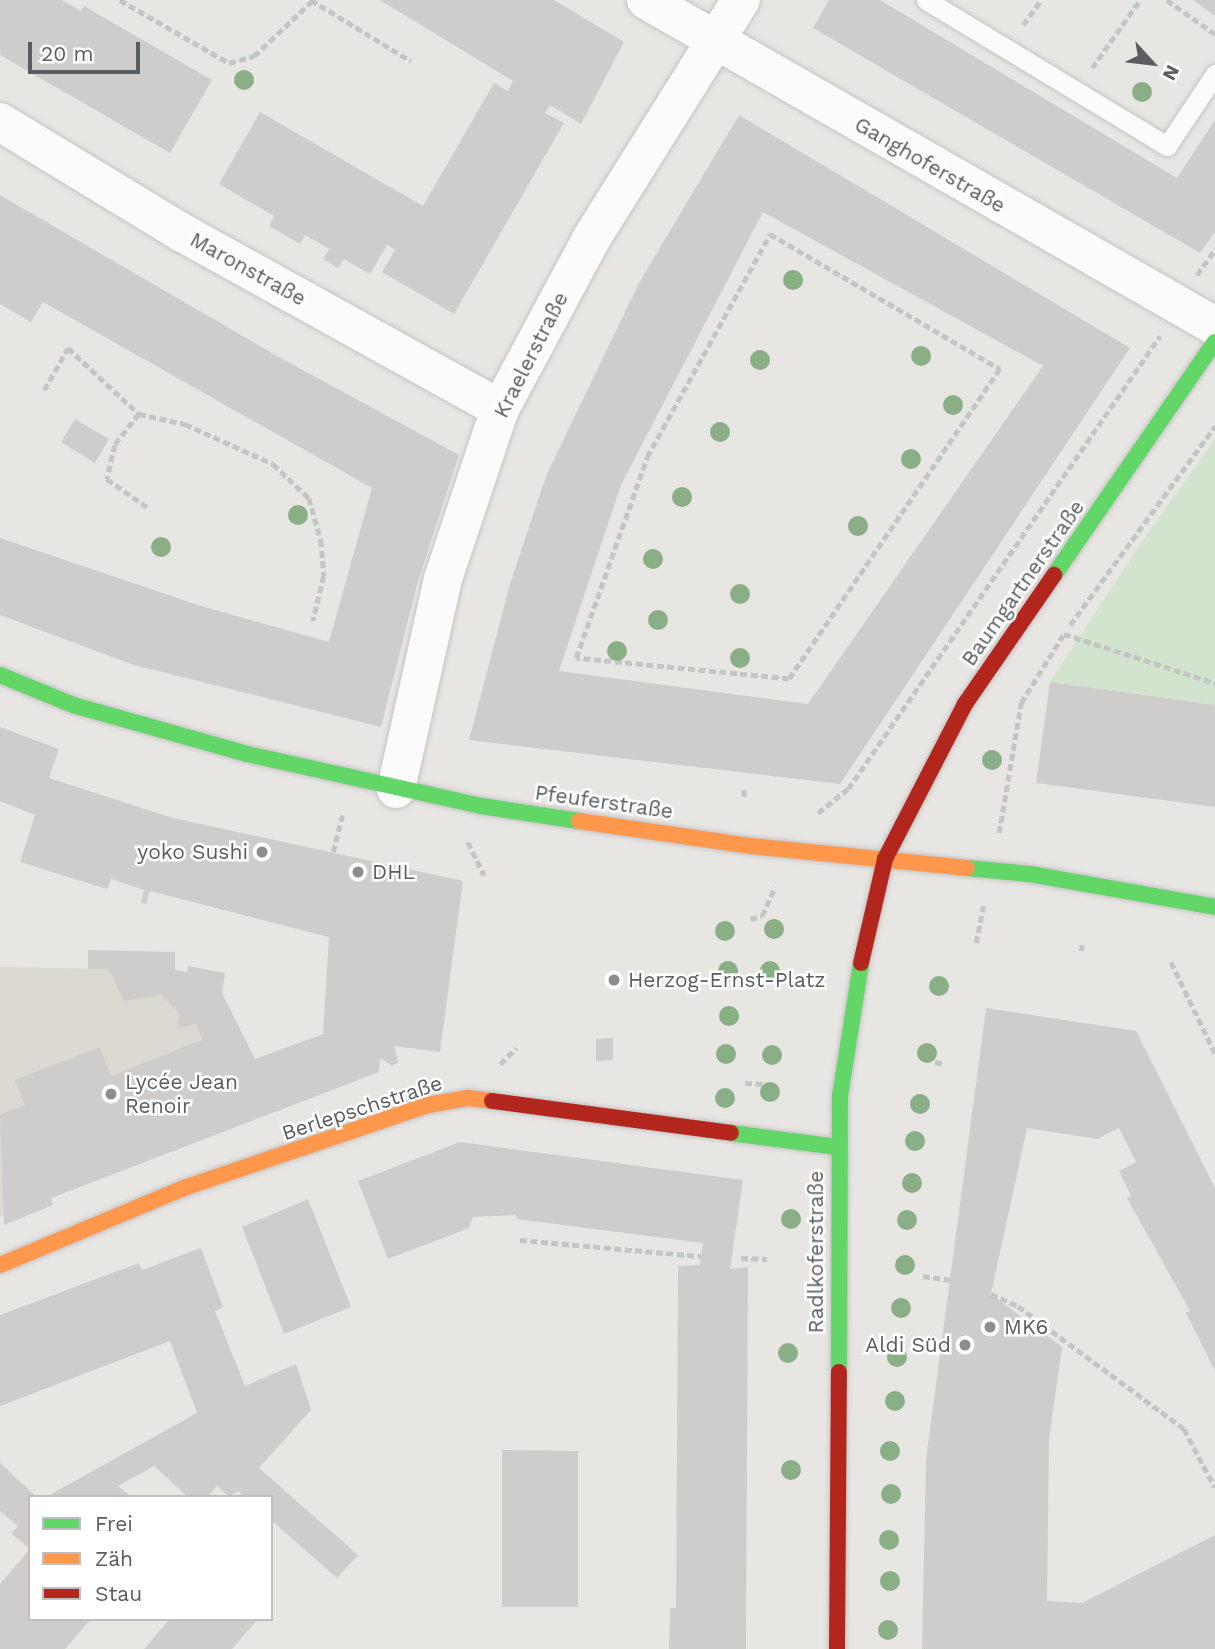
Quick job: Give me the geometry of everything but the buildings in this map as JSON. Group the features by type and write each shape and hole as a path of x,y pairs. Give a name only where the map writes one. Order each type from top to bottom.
{"main road":[{"name":"Baumgartnerstraße","path":"884,859 965,704 1215,342"},
{"name":"Pfeuferstraße","path":"0,676 86,709 247,754 481,806 751,846 990,870 1215,907"},
{"name":"Radlkoferstraße","path":"837,1649 837,1147 853,998 884,859"},
{"name":"Berlepschstraße","path":"0,1265 184,1188 428,1105 468,1098 837,1147"}],"street":[{"name":"Ganghoferstraße","path":"646,0 1175,306 1215,326"},
{"name":"Kraelerstraße","path":"396,789 443,579 500,409 591,239 741,0"},
{"name":"Maronstraße","path":"0,122 181,232 500,409"}],"lane":[{"path":"926,0 1167,146 1215,74"}],"path":[{"path":"120,0 229,62 254,56 311,1 411,61"},
{"path":"1018,33 1041,0"},
{"path":"1088,74 1140,0"},
{"path":"1167,0 1215,34"},
{"path":"770,234 1000,369 789,679 576,658 647,457 770,234"},
{"path":"828,802 848,789 1160,336 1175,306"},
{"path":"44,390 68,348 139,414 185,424 273,464 309,498 321,540 324,576 313,621"},
{"path":"139,414 115,445 107,479 150,509"},
{"path":"976,943 1021,703 1064,634 1215,426"},
{"path":"1064,634 1215,683"},
{"path":"744,790 745,798"},
{"path":"333,852 342,815"},
{"path":"467,840 484,875"},
{"path":"750,919 762,916"},
{"path":"1171,962 1215,1054"},
{"path":"935,1062 944,1064"},
{"path":"745,1083 765,1084"},
{"path":"520,1240 701,1256"},
{"path":"741,1258 767,1259"},
{"path":"923,1276 950,1280"},
{"path":"991,1294 1018,1306 1184,1429 1215,1487"}],"shaded area":[{"name":"Lycée Jean Renoir","path":"0,967 175,970 235,1127 0,1217"}],"green space":[{"path":"1215,439 1215,705 1050,682 1136,550"}],"traffic: fast":[{"path":"1054,575 1215,342"},
{"path":"0,675 73,705 247,754 481,806 579,821"},
{"path":"967,868 1030,874 1215,907"},
{"path":"839,1372 840,1096 861,963"},
{"path":"731,1133 837,1147"}],"traffic: slow":[{"path":"579,821 751,846 967,868"},
{"path":"0,1265 184,1188 428,1105 468,1098 492,1101"}],"traffic: jam":[{"path":"861,963 885,859 965,704 1054,575"},
{"path":"492,1101 731,1133"},
{"path":"837,1649 839,1372"}],"place":[{"name":"yoko Sushi","path":"262,852"},
{"name":"DHL","path":"358,872"},
{"name":"Herzog-Ernst-Platz","path":"614,980"},
{"name":"Lycée Jean Renoir","path":"111,1094"},
{"name":"MK6","path":"990,1327"},
{"name":"Aldi Süd","path":"965,1345"}]}
